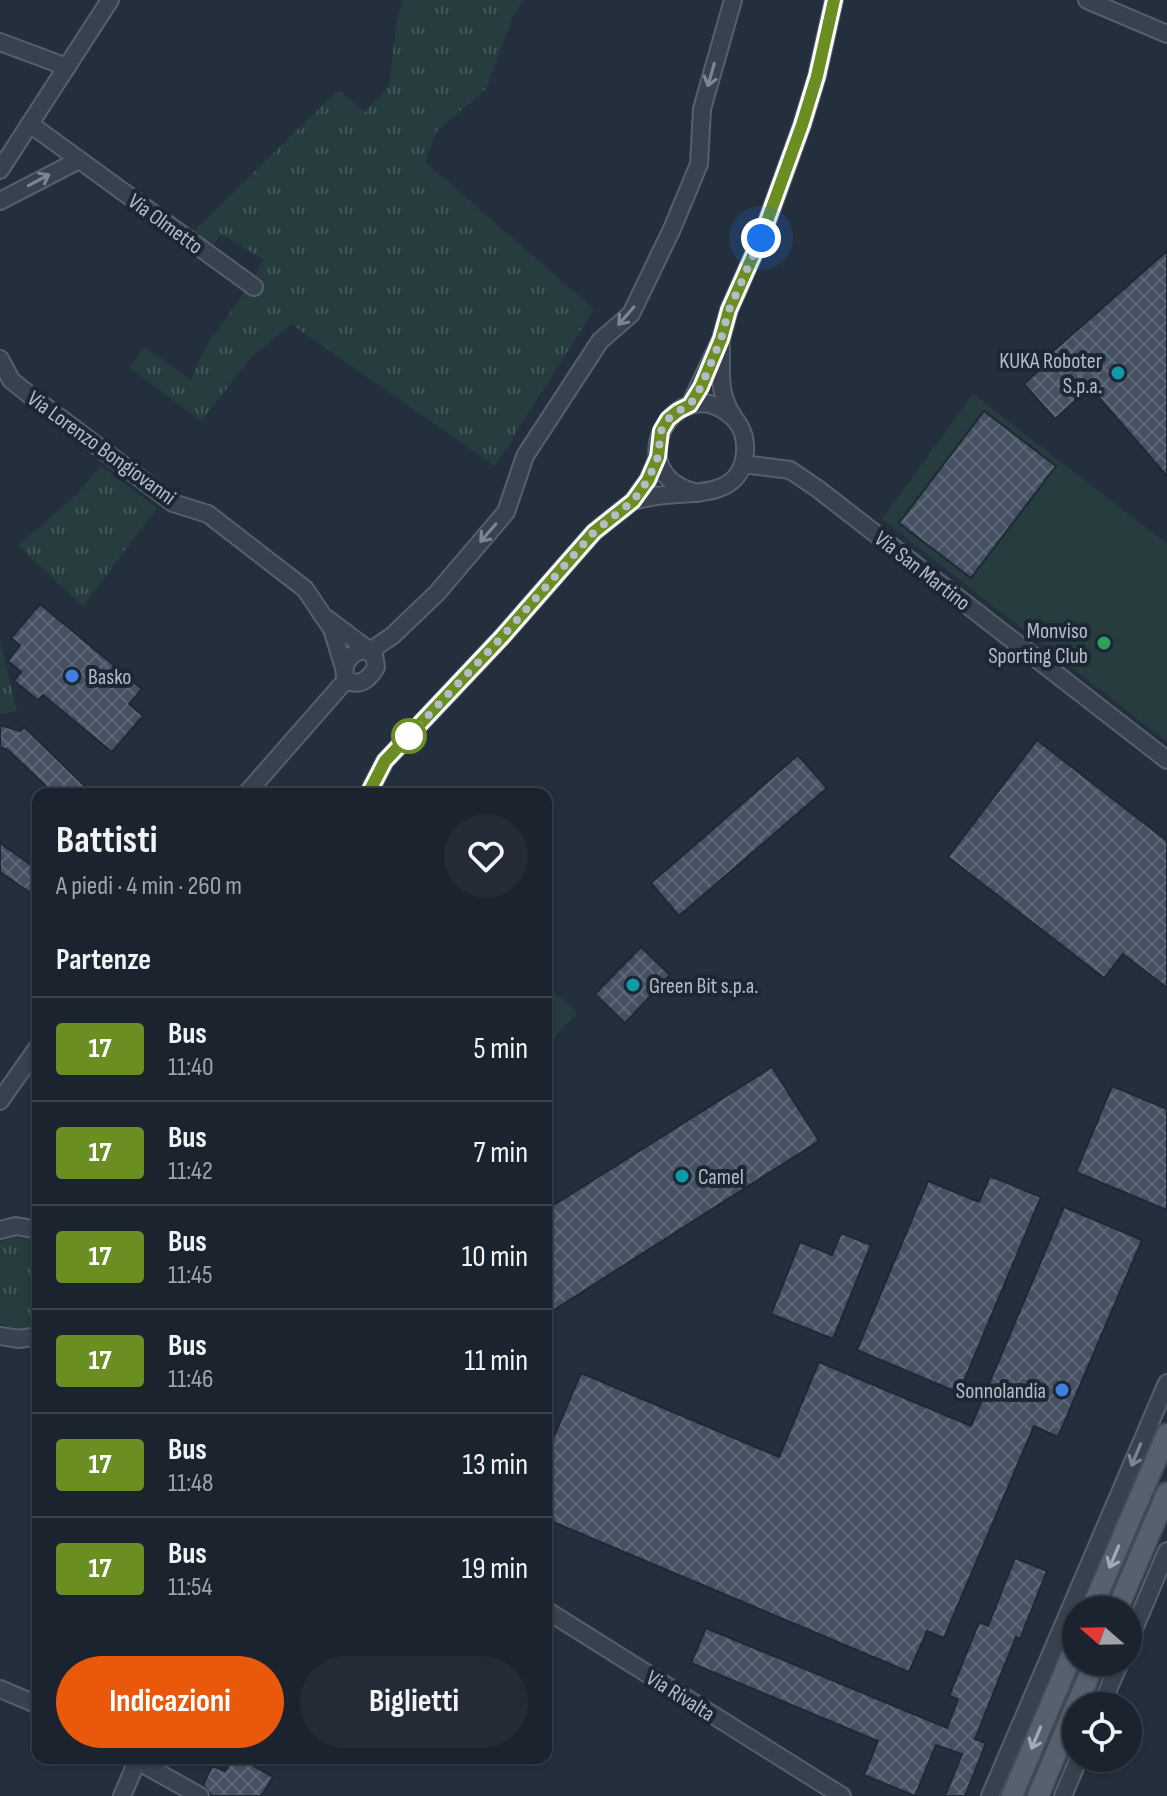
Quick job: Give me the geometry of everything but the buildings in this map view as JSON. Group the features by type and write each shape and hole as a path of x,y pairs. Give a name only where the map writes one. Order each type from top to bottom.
{"main road":[{"path":"1097,1596 1167,1434"},
{"path":"1123,1596 1167,1493"},
{"path":"1012,1796 1063,1676"},
{"path":"1038,1796 1062,1739"}],"street":[{"path":"0,170 110,0"},
{"path":"252,788 345,674 349,657 355,652 370,651 392,636 437,593 506,512 525,456 600,341 631,314 699,164 702,109 733,0"},
{"path":"690,405 721,339 729,310 761,238 802,125 834,0"},
{"path":"1087,0 1167,34"},
{"path":"0,42 67,67"},
{"name":"Via Olmetto","path":"30,124 254,287"},
{"path":"0,201 79,160"},
{"path":"633,501 712,491 725,486 743,464 746,451 741,427 725,405 722,394 721,339"},
{"name":"Via Lorenzo Bongiovanni","path":"0,359 11,380 31,396 173,503 208,514 305,589 332,629 345,674"},
{"path":"371,788 385,761 502,637 594,532 633,501 648,480 658,457 661,431 668,419 690,405 704,404 729,414 741,427"},
{"path":"658,457 663,471 672,482 684,490 698,493"},
{"name":"Via San Martino","path":"743,464 790,470 818,489 1167,760"},
{"name":"Via Lorenzo Bongiovanni","path":"322,615 370,651"},
{"path":"345,674 356,683 369,678 376,667 376,660 370,651"},
{"path":"0,1101 32,1056"},
{"path":"0,1230 32,1224"},
{"path":"0,1336 19,1339 32,1337"},
{"path":"990,1796 1167,1383"},
{"path":"1142,1610 1167,1551"},
{"name":"Via Rivalta","path":"552,1614 842,1796"},
{"path":"0,1689 32,1702"},
{"path":"122,1796 133,1764"},
{"path":"144,1764 200,1796"},
{"path":"1063,1796 1073,1772"},
{"name":"Via Rivalta","path":"815,1781 830,1796"}],"green space":[{"path":"404,0 524,0 513,16 486,89 437,131 425,162 594,309 495,466 291,324 252,356 201,421 129,367 145,347 191,380 203,351 254,279 263,259 221,234 210,249 192,233 338,90 365,112 389,86 397,20"},
{"name":"Monviso Sporting Club","path":"973,394 1167,544 1167,742 882,519"},
{"path":"101,466 157,508 83,606 18,546 76,495"},
{"path":"0,641 17,711 0,714"},
{"path":"552,990 577,1013 552,1040"},
{"path":"13,1237 32,1239 32,1328 22,1330 0,1324 0,1242"}],"bus line":[{"name":"17","path":"370,788 385,761 502,637 594,532 633,501 648,480 658,457 657,444 661,431 668,419 690,405 701,387 729,310 761,238 802,125 834,0"}],"place":[{"name":"KUKA Roboter S.p.a.","path":"1118,373"},
{"name":"Monviso Sporting Club","path":"1104,643"},
{"name":"Basko","path":"72,676"},
{"name":"Green Bit s.p.a.","path":"633,985"},
{"name":"Camel","path":"682,1176"},
{"name":"Sonnolandia","path":"1062,1390"}],"route":[{"path":"409,736 594,532 633,501 648,480 658,457 657,444 661,431 668,419 690,405 701,387 729,310 761,238"}]}
